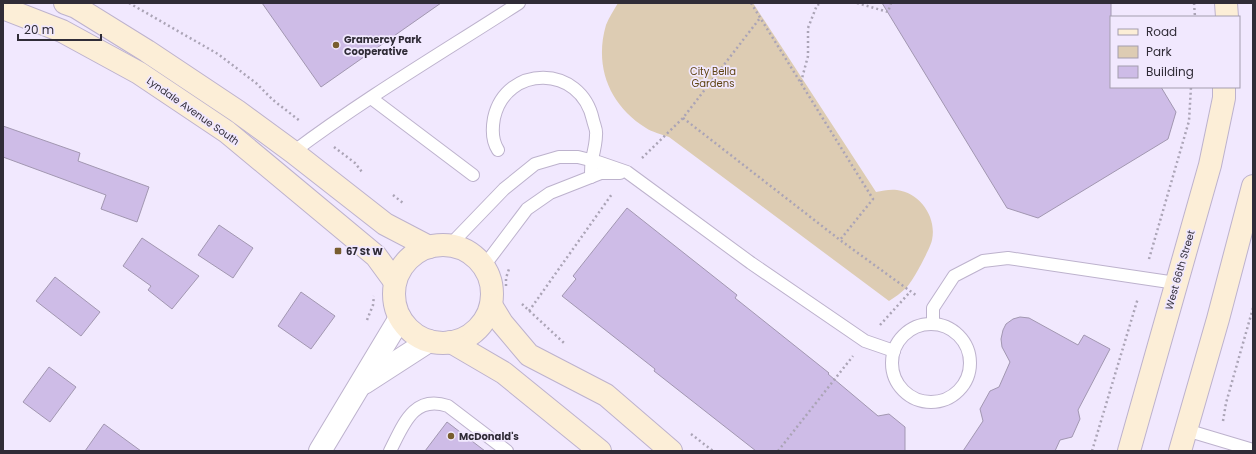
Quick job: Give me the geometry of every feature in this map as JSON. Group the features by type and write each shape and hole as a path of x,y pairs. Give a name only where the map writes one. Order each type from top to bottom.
{"main road":[{"path":"1226,3 1228,16"},
{"path":"73,4 237,111 293,152 385,224 429,247"},
{"name":"Lyndale Avenue South","path":"3,8 62,31 139,73 227,132 376,256 395,282"},
{"name":"West 66th Street","path":"1129,451 1210,165 1224,98 1224,88"},
{"path":"1180,451 1252,195"},
{"path":"439,244 450,245 463,249 475,256 484,266 490,278 492,291 486,318 476,330 464,338 451,342 440,343 429,341 417,336 407,328 400,318 395,306 393,294 395,282 402,267 414,254 429,247 439,244"},
{"path":"490,305 502,323 529,355 606,395 671,451"},
{"path":"451,342 504,374 600,451"}],"street":[{"path":"320,451 400,318"},
{"path":"360,386 429,341"}],"lane":[{"path":"293,152 371,98 519,3"},
{"path":"498,150 494,144 493,126 495,114 501,101 515,87 535,79 546,78 566,83 578,91 584,98 592,114 597,134 592,161 591,177"},
{"path":"371,98 473,175"},
{"path":"450,245 504,189 535,164 559,157 578,157 627,172 751,262 865,341 894,351"},
{"path":"484,266 527,209 550,193 601,173 627,172"},
{"path":"933,324 933,308 954,276 983,261 1008,258 1176,283"},
{"path":"933,324 945,327 956,333 964,342 969,354 970,367 967,379 960,390 949,398 937,402 924,402 911,397 901,388 895,377 892,364 894,351 900,339 909,331 921,326 933,324"},
{"path":"390,451 404,424 415,409 426,404 438,403 448,406 507,451"},
{"path":"1186,430 1253,450"}],"path":[{"path":"129,3 218,54 256,83 272,100 355,163 364,175"},
{"path":"751,3 873,199 840,240"},
{"path":"801,83 808,56 808,28 817,5 822,3"},
{"path":"857,3 888,12 891,3"},
{"path":"1194,3 1195,16"},
{"path":"683,118 840,240 933,308"},
{"path":"392,195 404,203"},
{"path":"506,290 506,278 510,263"},
{"path":"778,451 865,341 910,292"},
{"path":"365,324 373,305 374,293"},
{"path":"517,300 562,342 568,345"},
{"path":"1220,440 1226,403 1253,308"},
{"path":"689,432 713,451"}],"green space":[{"name":"City Bella Gardens","path":"618,3 753,3 876,192 897,190 905,192 920,201 929,215 933,231 931,244 909,285 889,301 669,137 648,129 633,119 622,108 614,96 604,70 602,55 606,25"}],"building":[{"name":"Gramercy Park Cooperative","path":"262,3 441,3 321,87"},
{"path":"882,3 1111,3 1110,88 1162,88 1176,112 1168,139 1038,218 1007,208"},
{"path":"3,126 80,153 78,161 149,187 137,222 101,209 106,195 3,157"},
{"path":"627,208 737,295 735,298 829,373 828,374 878,416 889,414 905,427 905,451 756,451 562,296 576,279 573,276"},
{"path":"219,225 253,248 233,278 198,255"},
{"path":"142,238 199,276 172,309 148,290 151,286 123,266"},
{"path":"55,277 100,312 81,336 36,301"},
{"path":"301,292 335,316 311,349 278,326"},
{"path":"1020,317 1029,318 1078,345 1084,335 1110,349 1078,410 1080,419 1072,437 1060,440 1055,451 963,451 983,421 980,409 990,391 999,387 1010,362 1002,347 1001,339 1003,330 1006,324 1013,319"},
{"path":"49,367 76,387 50,422 23,402"},
{"name":"McDonald's","path":"447,422 485,451 425,451"},
{"path":"104,424 141,451 85,451"}],"place":[{"name":"Gramercy Park Cooperative","path":"336,45"},
{"name":"67 St W","path":"338,251"},
{"name":"McDonald's","path":"451,436"}]}
